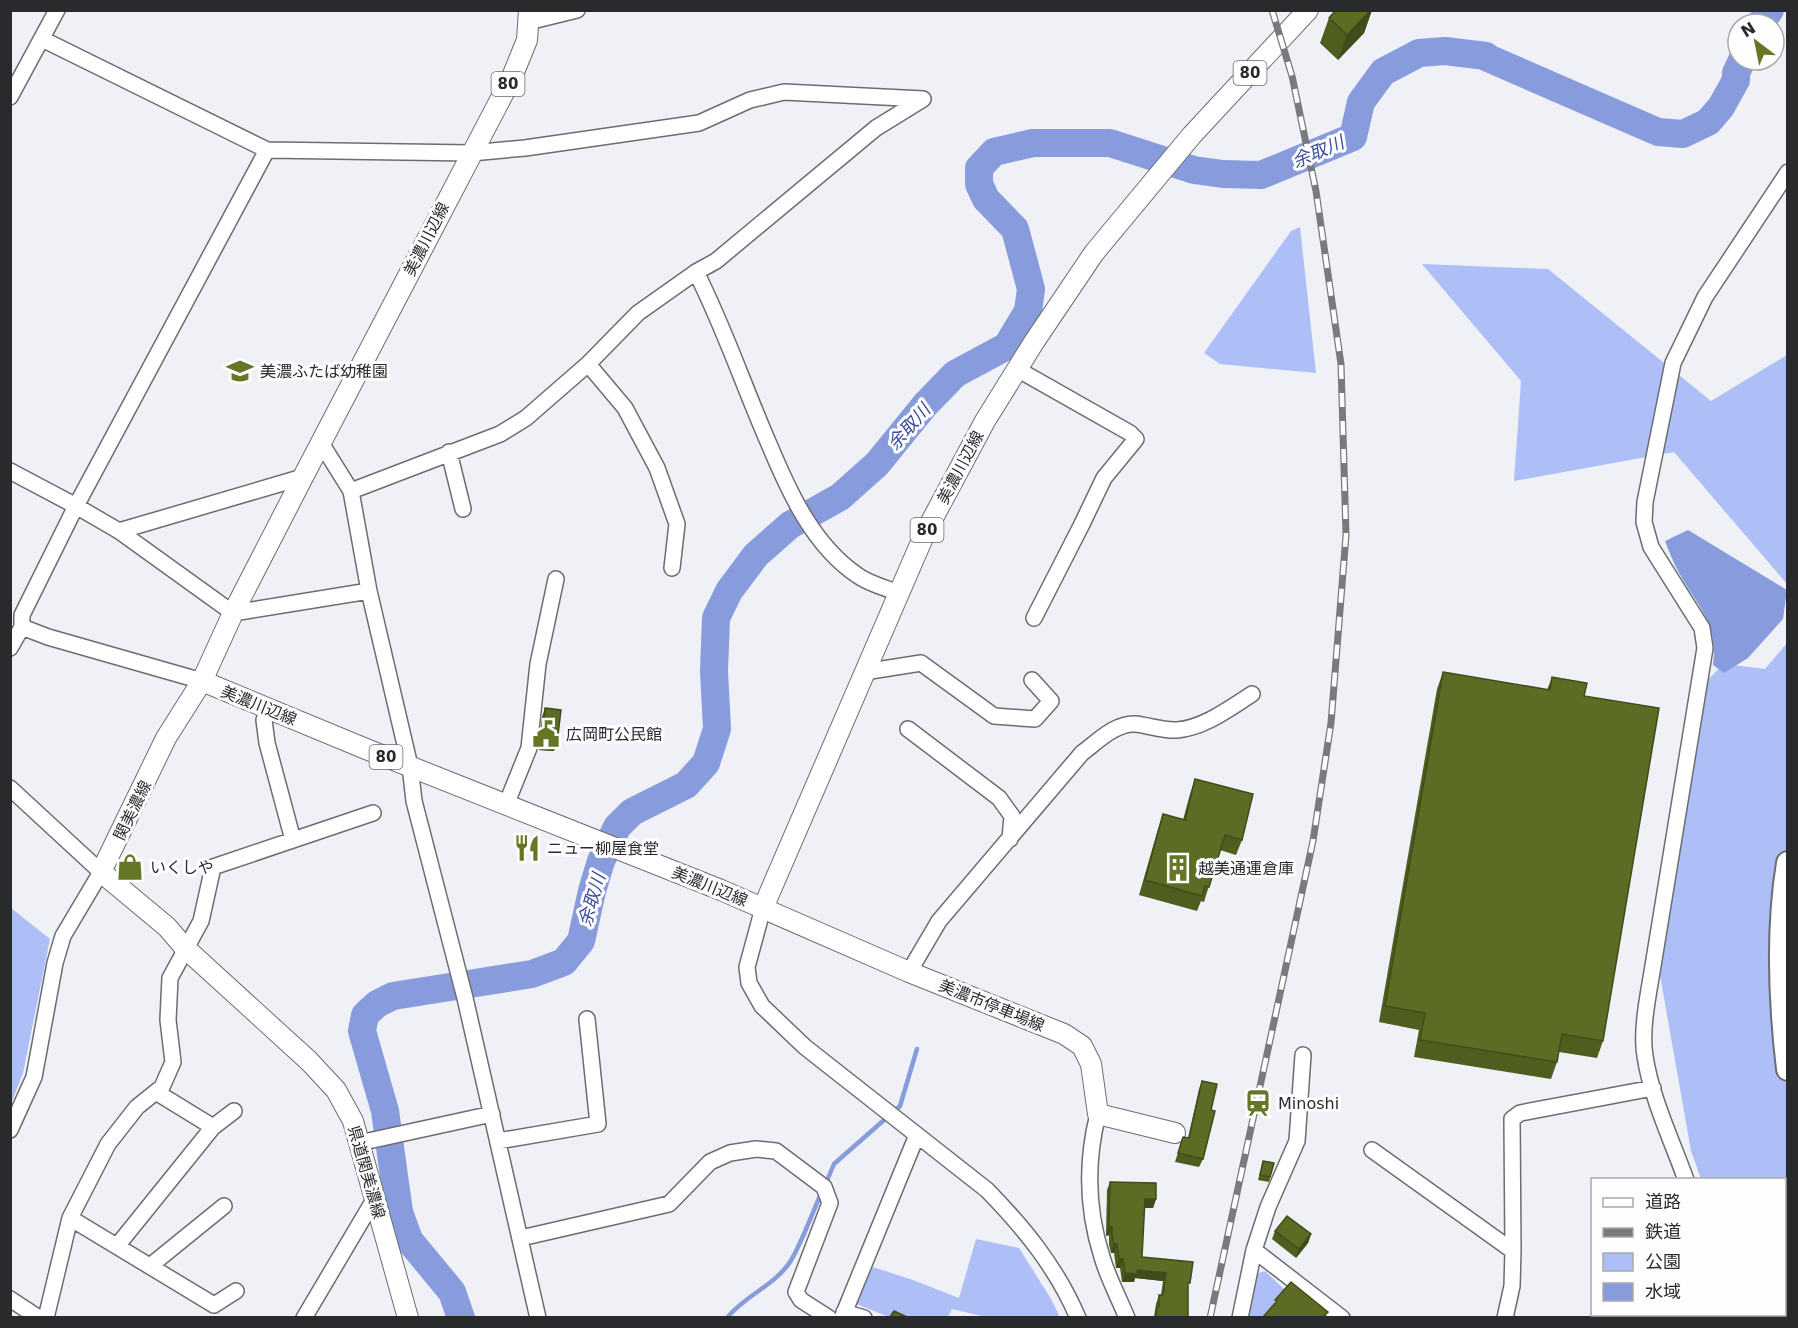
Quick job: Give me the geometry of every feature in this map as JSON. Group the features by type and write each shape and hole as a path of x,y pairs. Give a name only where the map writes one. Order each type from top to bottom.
{"highway":[{"path":"1788,863 1781,939 1782,999 1788,1069"}],"main road":[{"name":"美濃川辺線","path":"529,16 527,40 512,77 233,613 202,681 763,908 925,533 985,421 1082,269 1192,135 1308,10"},
{"name":"関美濃線","path":"101,872 166,738 202,681"},
{"path":"101,872 167,927 185,948"},
{"name":"美濃市停車場線","path":"763,908 909,972 1064,1034 1082,1046 1091,1064 1098,1114"},
{"name":"県道関美濃線","path":"185,948 309,1061 336,1090 353,1121 408,1317"},
{"path":"1098,1114 1175,1133"}],"street":[{"path":"10,97 57,10"},
{"path":"529,16 577,10"},
{"path":"42,39 267,150 471,153 525,148 699,123 750,100 784,92 923,99 876,128 716,261 696,272 638,313 588,364 526,418 500,434 351,491"},
{"path":"10,648 18,617 267,150"},
{"path":"1686,1178 1653,1088 1644,1054 1646,1011 1706,648 1702,628 1651,547 1644,522 1645,502 1673,363 1705,297 1788,172"},
{"path":"696,272 714,309 771,450 798,507 836,558 858,577 899,593"},
{"path":"588,364 625,408 657,468 677,524 672,568"},
{"path":"1017,369 1130,433 1136,439 1104,478 1034,618"},
{"path":"321,443 351,491 369,591 410,766 414,801 465,998 538,1317"},
{"path":"449,452 463,509"},
{"path":"10,471 119,531 233,613 369,591"},
{"path":"119,531 303,477"},
{"path":"506,805 529,747 538,664 556,579"},
{"path":"18,617 48,637 202,681"},
{"path":"864,672 921,663 994,716 1035,719 1051,701 1032,680"},
{"path":"909,972 939,921 1082,753 1109,732 1132,724 1176,730 1198,724 1224,712 1252,694"},
{"path":"268,708 264,720 267,743 293,840"},
{"path":"908,729 999,798 1012,816 1010,839"},
{"path":"10,788 101,872 63,936 54,963 34,1077 10,1130"},
{"path":"46,1317 70,1218 108,1143 137,1107 162,1087 173,1062 168,1020 170,978 201,921 213,867 373,813"},
{"path":"763,908 747,967 749,983 754,994 768,1013 805,1047 975,1180 1028,1235 1054,1272 1078,1317"},
{"path":"498,1141 598,1124 587,1019"},
{"path":"1240,1317 1254,1250 1268,1207 1297,1141 1303,1055"},
{"path":"1505,1317 1512,1286 1512,1119 1520,1113 1653,1088"},
{"path":"156,1092 213,1127"},
{"path":"117,1246 213,1127 234,1111"},
{"path":"359,1142 492,1114"},
{"path":"1098,1114 1092,1138 1089,1178 1093,1220 1102,1257 1127,1317"},
{"path":"864,1317 843,1315 917,1135"},
{"path":"521,1238 669,1204 711,1162 730,1154 756,1149 777,1151 820,1184 830,1203 796,1292 801,1300 829,1317"},
{"path":"1372,1150 1513,1251"},
{"path":"304,1317 375,1198"},
{"path":"150,1266 224,1206"},
{"path":"70,1218 214,1305 236,1291"},
{"path":"1254,1250 1342,1317"},
{"path":"10,1299 39,1317"}],"green space":[{"path":"1300,227 1316,373 1220,364 1204,353 1291,231"},
{"path":"1422,264 1548,269 1711,401 1787,355 1787,584 1674,452 1514,481 1521,381"},
{"path":"1787,643 1787,1317 1646,1318 1646,1316 1786,1316 1786,1178 1701,1178 1691,1151 1660,975 1666,908 1696,691 1724,664 1765,669"},
{"path":"11,908 50,939 23,1073 11,1104"},
{"path":"976,1239 1019,1248 1060,1317 986,1317 952,1309 948,1317 889,1317 854,1303 873,1267 959,1298"},
{"path":"1265,1271 1285,1290 1263,1317 1246,1318 1256,1274"}],"water":[{"path":"1688,530 1787,590 1783,619 1748,658 1724,673 1713,665 1713,637 1709,625 1676,568 1665,541"}],"building":[{"path":"1336,10 1371,10 1347,35 1329,18"},
{"path":"1443,672 1550,690 1552,677 1587,683 1584,696 1659,708 1603,1041 1562,1034 1557,1062 1420,1040 1425,1013 1385,1006"},
{"path":"545,708 561,710 557,743 542,741"},
{"path":"1195,779 1253,794 1242,840 1225,835 1209,887 1205,886 1202,896 1145,880 1163,814 1185,820"},
{"path":"1202,1081 1217,1084 1211,1110 1215,1111 1203,1159 1178,1153 1183,1137 1189,1138"},
{"path":"1263,1161 1274,1163 1270,1177 1260,1175"},
{"path":"1110,1182 1156,1183 1156,1199 1145,1199 1142,1257 1193,1262 1190,1283 1188,1283 1188,1317 1156,1317 1159,1295 1163,1295 1166,1273 1137,1270 1137,1274 1125,1273 1123,1259 1119,1259 1117,1244 1114,1244 1112,1227 1109,1227"},
{"path":"1287,1216 1311,1234 1299,1249 1275,1231"},
{"path":"1291,1282 1328,1312 1323,1317 1263,1317"},
{"path":"894,1311 907,1317 890,1317"}],"waterway":[{"name":"余取川","path":"461,1318 452,1292 409,1240 399,1212 385,1111 362,1031 365,1015 377,1004 393,996 532,974 564,962 581,941 601,861 617,827 632,812 686,785 706,763 717,729 714,671 716,618 729,591 756,555 790,525 840,497 877,464 925,405 955,374 1007,346 1028,311 1031,289 1015,229 986,199 979,184 979,168 994,152 1033,143 1110,143 1194,170 1223,174 1261,175 1353,137 1361,102 1383,72 1419,53 1445,51 1486,56 1658,132 1683,134 1708,122 1721,107 1736,80 1736,72"},
{"path":"826,1183 834,1164 900,1106 917,1049"},
{"path":"727,1318 742,1303 776,1278 790,1262 821,1194"}],"railway":[{"path":"1210,1318 1313,841 1331,723 1346,535 1341,364 1316,191 1292,76 1272,10"}],"place":[{"name":"美濃ふたば幼稚園","path":"240,371"},
{"name":"広岡町公民館","path":"546,734"},
{"name":"ニュー柳屋食堂","path":"527,848"},
{"name":"いくしや","path":"130,867"},
{"name":"越美通運倉庫","path":"1178,868"},
{"name":"Minoshi","path":"1258,1103"}]}
